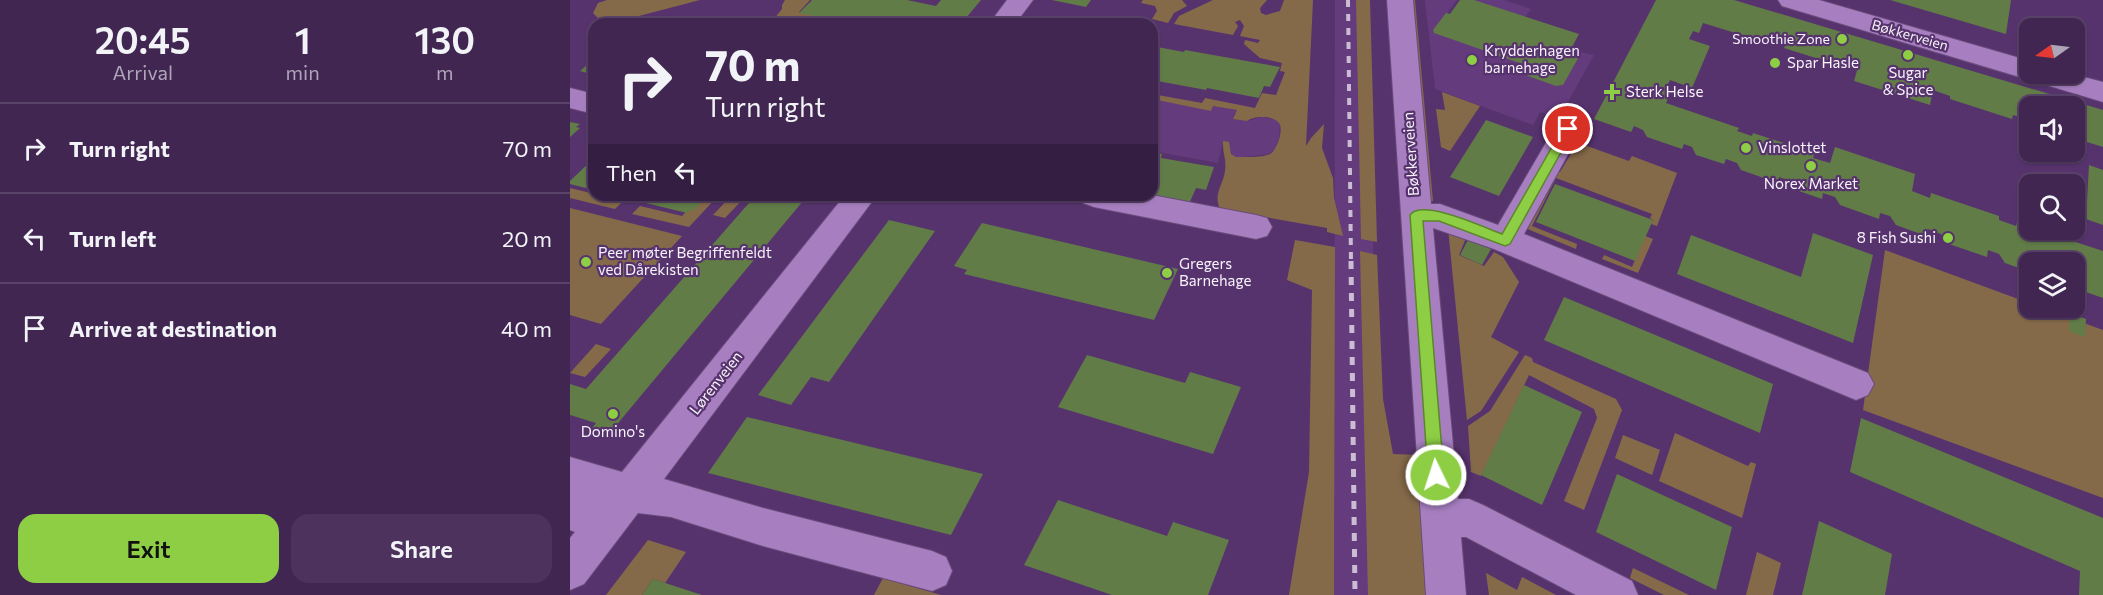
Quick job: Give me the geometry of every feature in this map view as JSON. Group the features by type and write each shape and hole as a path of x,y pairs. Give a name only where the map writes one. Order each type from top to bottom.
{"street":[{"path":"1006,18 1020,0"},
{"name":"Bøkkerveien","path":"1400,0 1446,595"},
{"name":"Bøkkerveien","path":"1791,0 2019,67"},
{"path":"2075,84 2103,92"},
{"path":"570,99 588,103"},
{"path":"1505,240 1568,129"},
{"name":"Lørenveien","path":"570,570 857,201"},
{"path":"1124,201 1256,227"},
{"path":"1416,215 1440,216 1505,240 1856,384"},
{"path":"570,475 630,493 671,499 763,528 932,572"},
{"path":"570,511 607,523"},
{"path":"1439,518 1469,518 1618,595"}],"shaded area":[{"path":"607,0 700,0 631,18 598,18 593,13 598,3"},
{"path":"785,0 810,0 799,12 828,18 775,18 782,9"},
{"path":"1143,0 1182,0 1187,6 1174,13 1168,23 1153,18 1157,11 1155,6 1141,3"},
{"path":"1213,0 1267,0 1260,8 1261,13 1266,15 1280,11 1284,0 1313,0 1306,146 1324,124 1322,148 1333,178 1334,198 1343,236 1327,232 1327,228 1220,209 1218,194 1225,167 1223,141 1229,142 1231,154 1236,157 1258,157 1270,154 1279,140 1279,123 1263,117 1247,121 1233,119 1237,110 1213,106 1211,111 1158,100 1158,95 1202,103 1205,98 1255,108 1262,93 1276,95 1285,72 1280,71 1282,63 1260,58 1244,44 1245,40 1258,43 1260,40 1240,36 1244,26 1240,20 1235,22 1238,26 1233,35 1174,24 1179,16"},
{"path":"1335,0 1366,0 1383,595 1334,595"},
{"path":"1356,0 1370,0 1377,242 1361,239"},
{"path":"1411,0 1415,0 1433,201 1428,201"},
{"name":"Krydderhagen barnehage","path":"1425,0 1457,0 1433,32 1529,66 1525,74 1560,86 1580,52 1594,55 1559,118 1540,112 1533,125 1435,89"},
{"name":"Krydderhagen barnehage","path":"1471,0 1504,0 1531,9 1525,18"},
{"path":"1442,92 1480,106 1450,151 1441,147 1436,109 1445,110"},
{"path":"1158,100 1211,110 1213,106 1237,110 1233,119 1247,121 1263,117 1276,120 1280,124 1275,149 1269,154 1236,157 1231,154 1223,141 1218,163 1158,152"},
{"path":"1587,146 1629,161 1632,156 1677,173 1657,226 1651,224 1652,214 1556,178 1532,226 1577,244 1576,249 1523,227 1554,170 1560,172 1574,149"},
{"path":"570,188 588,192 588,201 623,201 615,209 570,198"},
{"path":"696,201 713,201 689,227 632,214 640,206 682,216"},
{"path":"726,201 741,201 725,218 713,215"},
{"path":"570,208 682,236 601,324 570,315"},
{"path":"1448,228 1466,238 1459,255 1484,266 1494,252 1503,257 1519,282 1491,337 1519,352 1481,411 1467,420"},
{"path":"1645,236 1653,239 1638,273 1602,259 1604,255 1632,267"},
{"path":"1295,240 1335,247 1334,595 1289,595 1309,472 1312,290 1287,280"},
{"path":"1885,250 2019,299 2019,318 2070,318 2103,330 2103,498 1863,410"},
{"path":"1360,251 1377,255 1383,399 1393,454 1419,455 1427,595 1368,595"},
{"path":"596,344 611,349 585,377 570,373"},
{"path":"1525,355 1532,358 1533,362 1616,399 1622,410 1584,510 1564,501 1597,418 1594,409 1529,375 1481,476 1471,472 1468,426 1490,411"},
{"path":"1675,433 1748,466 1751,462 1756,464 1742,518 1659,481"},
{"path":"1623,435 1660,450 1652,475 1615,458"},
{"path":"648,540 686,552 665,583 653,579 642,595 606,595"},
{"path":"1757,552 1781,563 1773,595 1746,595"},
{"path":"1633,568 1689,595 1664,595 1630,578"},
{"path":"1486,573 1517,590 1522,577 1556,595 1489,595"},
{"path":"883,578 941,595 874,595"}],"building":[{"path":"812,0 907,0 936,6 941,0 981,0 966,18 824,18 799,13"},
{"path":"1052,0 1091,0 1086,7"},
{"path":"1460,0 1474,0 1579,34 1571,49 1577,50 1580,55 1563,85 1556,86 1528,76 1526,73 1528,66 1434,33 1433,30 1446,13 1450,14"},
{"name":"Vinslottet","path":"1656,0 1734,0 2056,96 2019,96 2019,117 2013,115 2012,119 1950,99 1950,96 1933,90 1930,105 1854,81 1858,67 1842,62 1841,66 1784,48 1785,45 1772,41 1771,44 1703,23 1699,33 1693,31 1689,39 1710,46 1692,88 1670,80 1665,90 1671,92 1666,103 1739,128 1737,131 1752,136 1753,133 1815,153 1813,158 1830,163 1835,147 1915,174 1912,191 1930,198 1931,193 1999,216 1999,220 2016,226 2017,222 2019,223 2019,240 2069,240 2103,251 2103,298 2085,292 2085,252 2019,252 2019,268 2005,263 1999,254 1988,250 1987,257 1946,243 1941,234 1928,229 1926,236 1896,225 1890,216 1880,213 1879,219 1840,205 1835,197 1823,193 1822,199 1793,189 1788,180 1779,177 1778,183 1741,170 1737,163 1726,159 1724,164 1696,155 1692,147 1684,144 1682,149 1647,137 1643,130 1634,126 1631,132 1594,119"},
{"path":"1890,0 2011,0 2006,34"},
{"path":"1158,47 1280,67 1270,87 1264,86 1259,98 1207,88 1206,90 1158,81"},
{"path":"588,64 588,73 580,71"},
{"name":"Vinslottet","path":"2085,105 2103,110 2103,147 2085,141"},
{"path":"1486,120 1533,137 1499,196 1450,177"},
{"path":"570,122 580,124 576,127 580,128 570,137"},
{"path":"1158,153 1162,154 1161,158 1214,167 1206,190 1196,188 1189,204 1158,198"},
{"path":"588,164 588,188 570,184 570,181"},
{"path":"2089,165 2103,170 2103,225 2086,219"},
{"path":"1555,184 1653,220 1635,261 1536,222"},
{"path":"638,201 702,201 693,211 689,210 687,213"},
{"path":"751,201 803,201 614,428 610,427 606,432 592,428 596,423 570,415 570,384 586,389"},
{"path":"889,220 935,231 829,382 811,377 791,405 758,395"},
{"path":"982,223 1178,269 1154,320 964,274 967,270 954,266"},
{"path":"1813,233 1873,255 1853,343 1677,274 1691,235 1801,277"},
{"path":"1468,240 1491,249 1482,265 1460,255"},
{"path":"1564,297 1773,384 1760,433 1544,340"},
{"path":"2070,318 2086,319 2085,337 2069,331"},
{"path":"1087,355 1185,383 1190,372 1241,387 1213,454 1058,407"},
{"path":"1524,385 1582,412 1542,505 1481,475"},
{"path":"747,417 983,474 951,535 708,473"},
{"path":"1861,418 2103,518 2103,595 2079,595 2080,571 1850,472"},
{"path":"1617,474 1732,527 1716,590 1596,532"},
{"path":"1058,500 1167,536 1173,522 1229,540 1208,595 1112,595 1024,565"},
{"path":"1819,521 1892,554 1885,595 1802,595"},
{"path":"653,579 702,595 642,595"}],"railway":[{"path":"1348,0 1351,262"},
{"path":"1351,261 1355,595"}],"place":[{"name":"Smoothie Zone","path":"1842,39"},
{"name":"Sugar & Spice","path":"1908,55"},
{"name":"Krydderhagen barnehage","path":"1472,60"},
{"name":"Spar Hasle","path":"1775,63"},
{"name":"Sterk Helse","path":"1612,92"},
{"name":"Vinslottet","path":"1746,148"},
{"name":"Norex Market","path":"1811,166"},
{"name":"8 Fish Sushi","path":"1948,238"},
{"name":"Peer møter Begriffenfeldt ved Dårekisten","path":"586,262"},
{"name":"Gregers Barnehage","path":"1167,273"},
{"name":"Domino's","path":"613,414"}],"route":[{"path":"1436,475 1416,215 1440,216 1505,240 1568,129"}]}
